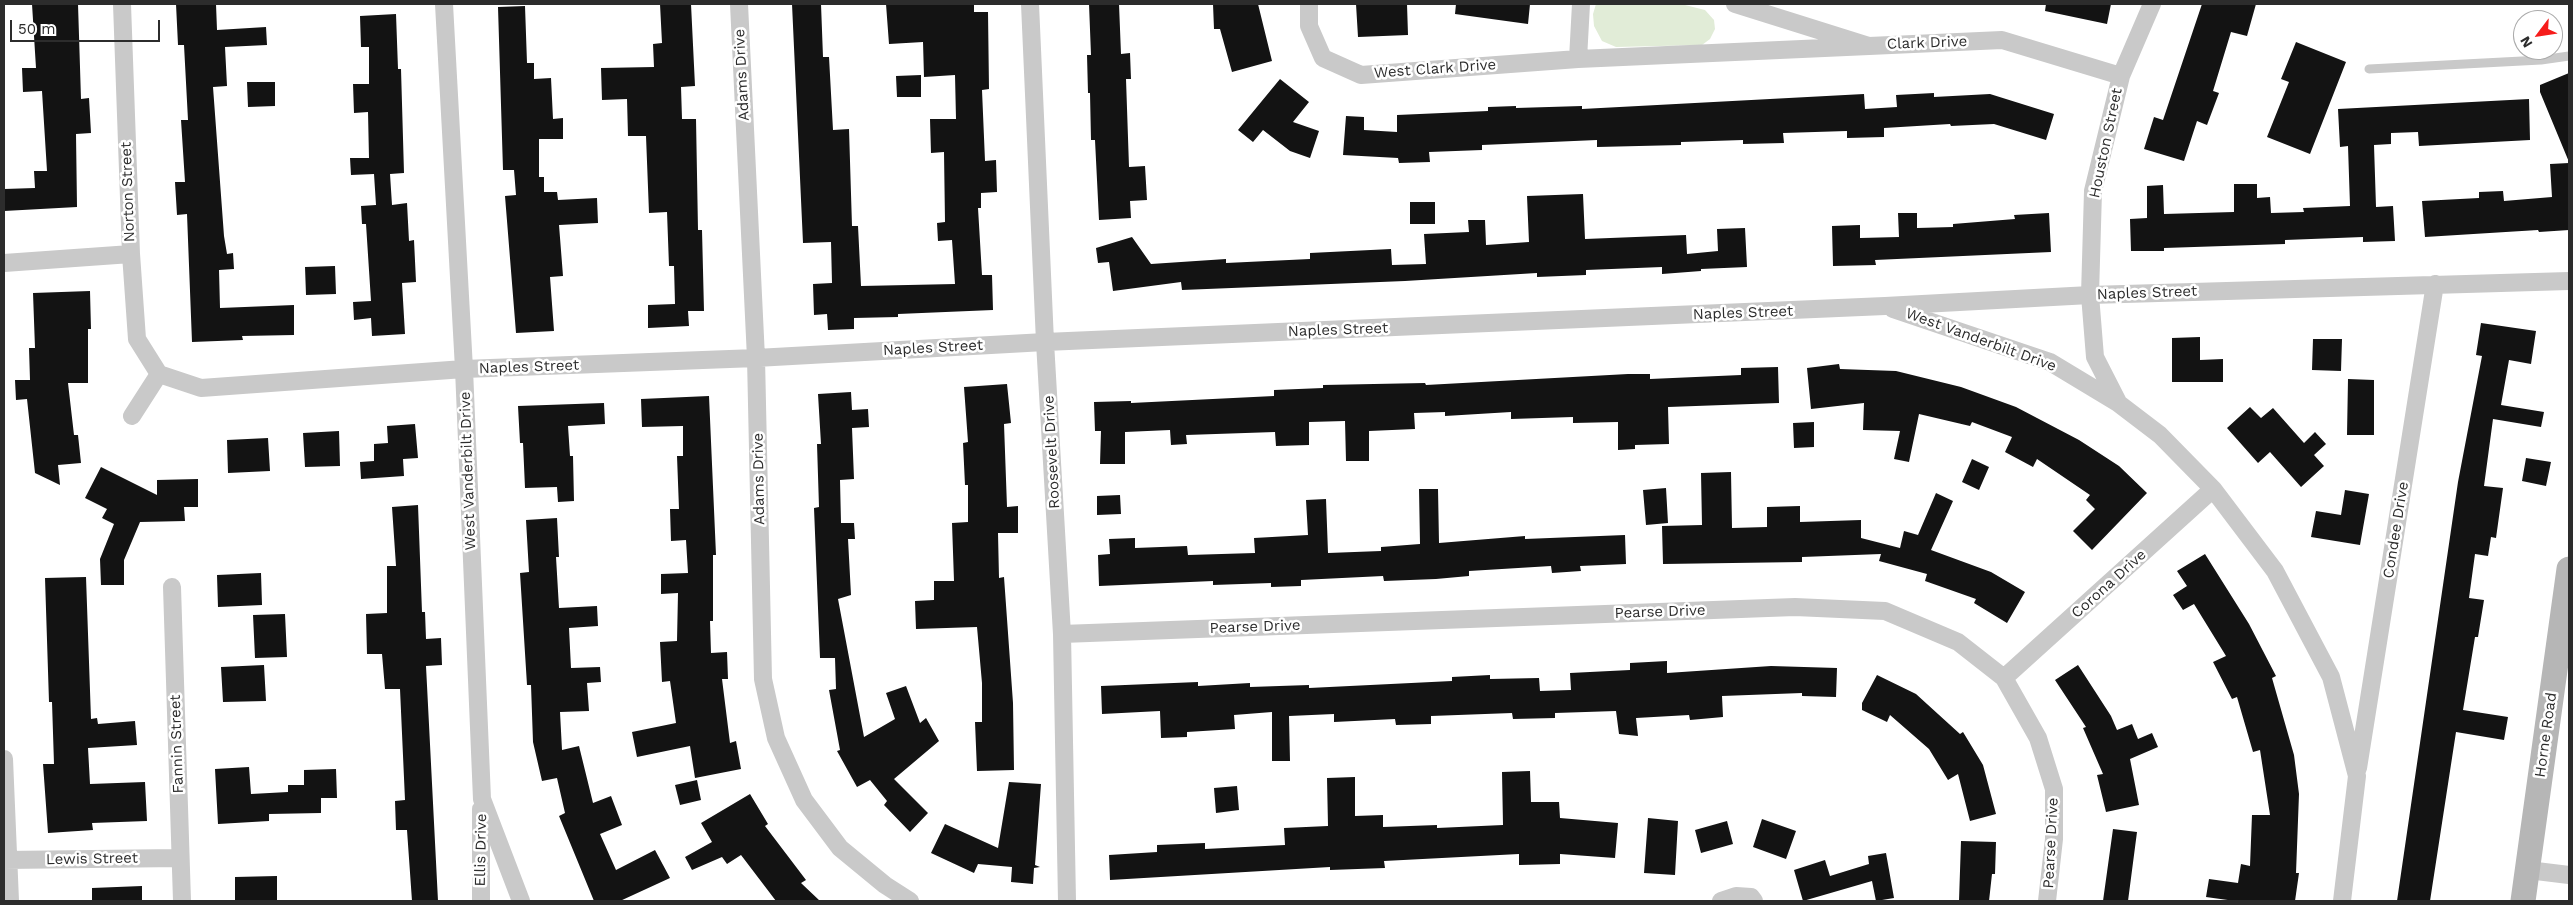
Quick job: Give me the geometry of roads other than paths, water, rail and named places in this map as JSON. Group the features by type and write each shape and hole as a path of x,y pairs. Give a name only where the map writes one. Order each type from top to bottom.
{"main road":[{"name":"Horne Road","path":"2523,901 2569,578"}],"street":[{"name":"Norton Street","path":"122,4 131,254 137,339 159,374"},
{"name":"West Vanderbilt Drive","path":"444,4 464,369 482,799 521,901"},
{"name":"Adams Drive","path":"739,4 756,358 763,679 776,738 804,800 840,848 885,886 910,901"},
{"name":"Roosevelt Drive","path":"1030,4 1045,342 1062,634 1067,901"},
{"name":"West Clark Drive","path":"1309,4 1309,26 1323,58 1361,75 1578,59 1869,46"},
{"path":"1578,59 1580,4"},
{"name":"Clark Drive","path":"1735,4 1869,46 2002,40 2121,76"},
{"name":"Houston Street","path":"2118,403 2095,357 2090,295 2093,191 2121,76 2152,4"},
{"path":"4,263 131,254"},
{"name":"Naples Street","path":"159,374 200,388 464,369 756,358 1045,342 1885,306 2090,295 2435,284 2569,282"},
{"name":"Condee Drive","path":"2357,776 2435,284"},
{"name":"West Vanderbilt Drive","path":"1885,306 2050,362 2118,403 2160,435 2213,489 2275,571 2331,677 2357,776 2342,901"},
{"path":"132,416 159,374"},
{"name":"Corona Drive","path":"2004,678 2213,489"},
{"name":"Fannin Street","path":"172,587 182,901"},
{"name":"Pearse Drive","path":"1062,634 1795,607 1885,611 1958,642 2004,678 2038,738 2054,789 2054,839 2047,901"},
{"path":"4,759 6,860 10,901"},
{"name":"Ellis Drive","path":"481,901 482,799"},
{"name":"Lewis Street","path":"6,860 180,858"},
{"path":"2528,870 2569,875"},
{"path":"1721,901 1736,896 1751,897 1754,901"}],"lane":[{"path":"2369,69 2542,60 2569,56"}]}
